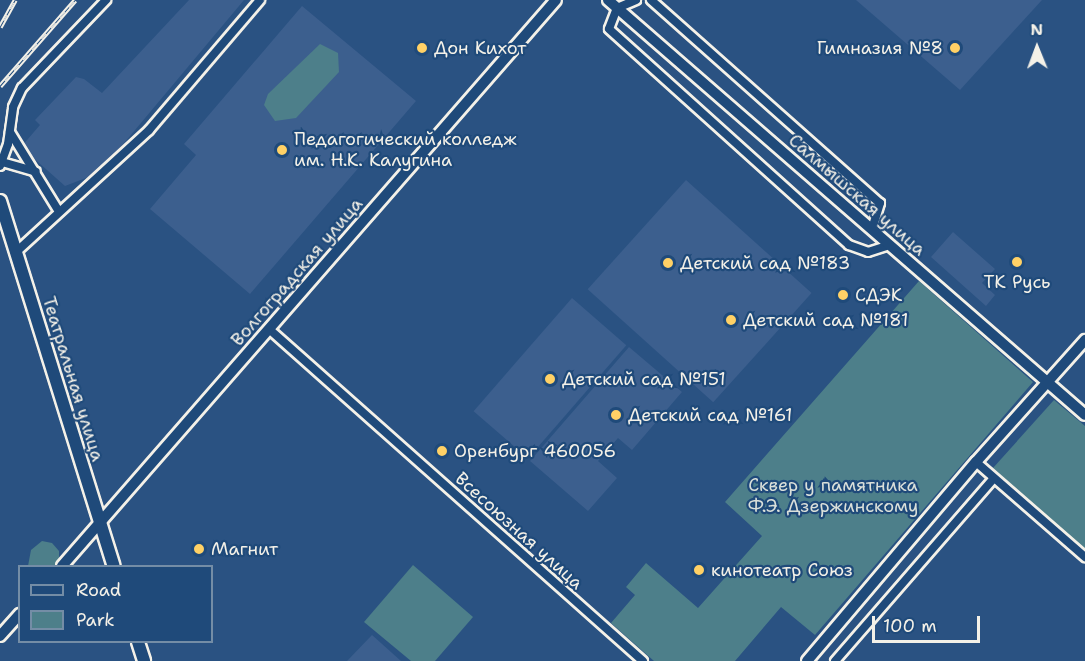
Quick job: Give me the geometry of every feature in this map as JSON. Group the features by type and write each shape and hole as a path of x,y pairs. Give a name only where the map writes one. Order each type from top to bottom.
{"main road":[{"name":"Волгоградская улица","path":"64,565 556,0"},
{"name":"Салмышская улица","path":"612,4 1085,415"},
{"name":"Театральная улица","path":"0,201 113,565"},
{"path":"807,661 976,462 1085,340"},
{"path":"0,636 18,616"},
{"path":"138,643 144,661"}],"street":[{"path":"36,172 1,164 10,132 13,107 22,88 106,0"},
{"path":"15,253 58,210 149,130 260,0"},
{"path":"636,0 612,4 609,29 849,244 868,252 889,245"},
{"path":"651,0 880,203 872,230"},
{"path":"10,132 58,210"},
{"name":"Всесоюзная улица","path":"269,329 643,661"},
{"path":"976,462 1085,557"},
{"path":"835,661 994,478"}],"shaded area":[{"path":"189,0 244,0 99,173 65,186 21,147 40,125 35,120 76,77 84,79 102,93"},
{"name":"Гимназия №8","path":"856,0 1042,0 960,90"},
{"name":"Педагогический колледж им. Н.К. Калугина","path":"302,6 416,101 250,294 150,209 196,155 184,144"},
{"path":"686,180 812,293 713,402 588,289"},
{"path":"953,232 995,269 982,283 995,295 986,306 931,257"},
{"name":"Детский сад №151","path":"572,298 626,345 528,458 474,411"},
{"name":"Детский сад №161","path":"629,347 682,392 632,450 618,438 598,461 617,478 588,511 530,461"},
{"path":"372,635 401,661 347,661"}],"green space":[{"path":"320,44 338,53 339,72 296,118 275,121 264,105 268,94"},
{"name":"Сквер у памятника Ф.Э. Дзержинскому","path":"919,281 1033,382 815,635 781,607 735,661 654,661 611,623 635,595 626,587 646,563 698,608 762,536 725,502"},
{"path":"1054,400 1085,426 1085,549 993,468"},
{"path":"42,541 52,543 59,551 59,562 56,565 28,565 31,550"},
{"path":"413,565 473,617 435,661 411,661 364,622"}],"railway":[{"path":"0,27 15,0"},
{"path":"0,86 75,0"}],"place":[{"name":"Дон Кихот","path":"422,48"},
{"name":"Гимназия №8","path":"955,48"},
{"name":"Педагогический колледж им. Н.К. Калугина","path":"282,150"},
{"name":"ТК Русь","path":"1017,262"},
{"name":"Детский сад №183","path":"668,263"},
{"name":"СДЭК","path":"843,295"},
{"name":"Детский сад №181","path":"731,320"},
{"name":"Детский сад №151","path":"550,379"},
{"name":"Детский сад №161","path":"616,415"},
{"name":"Оренбург 460056","path":"442,451"},
{"name":"Магнит","path":"199,549"},
{"name":"кинотеатр Союз","path":"699,570"}]}
